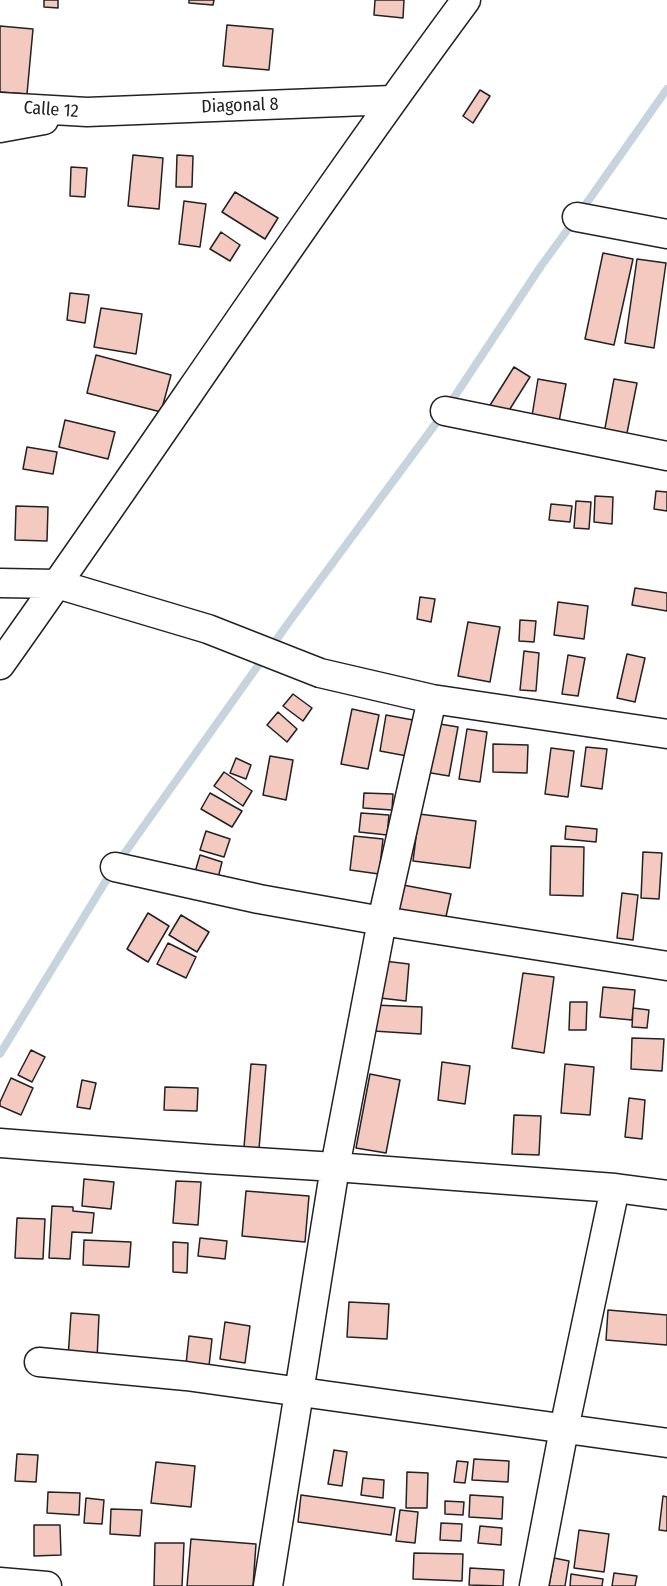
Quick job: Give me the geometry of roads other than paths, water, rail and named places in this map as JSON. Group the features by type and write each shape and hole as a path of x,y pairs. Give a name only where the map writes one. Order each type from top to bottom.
{"street":[{"path":"0,665 392,100 466,0"},
{"name":"Diagonal 8","path":"87,112 392,100"},
{"name":"Calle 12","path":"0,107 87,112"},
{"name":"Calle 12","path":"0,128 87,112"},
{"path":"577,217 667,234"},
{"path":"445,411 667,456"},
{"path":"0,583 57,584 208,629 320,673 432,699 667,734"},
{"path":"268,1586 335,1167 382,921 432,699"},
{"path":"115,867 259,899 667,966"},
{"path":"0,1143 615,1188 667,1195"},
{"path":"534,1586 564,1429 615,1188"},
{"path":"39,1362 186,1376 667,1443"},
{"path":"0,1582 47,1586"}],"waterway":[{"path":"581,211 667,89"},
{"path":"119,861 289,622 445,411 541,266 574,221"},
{"path":"0,1054 112,871"}]}
